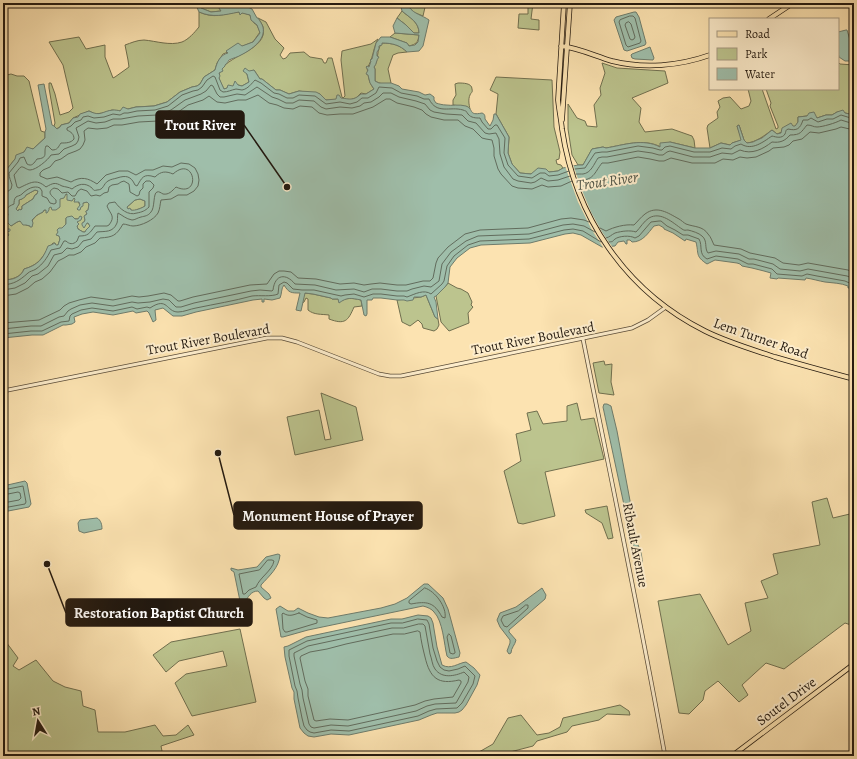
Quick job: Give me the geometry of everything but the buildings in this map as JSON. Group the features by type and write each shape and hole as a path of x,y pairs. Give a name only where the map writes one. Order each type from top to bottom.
{"main road":[{"name":"Lem Turner Road","path":"564,3 558,100 568,160 581,200 592,222 610,250 635,280 650,294 666,307 703,330 735,344 854,379"},
{"name":"Lem Turner Road","path":"562,124 570,3"},
{"path":"770,18 793,3"},
{"path":"561,46 582,50 612,60 641,65 680,63 709,55"},
{"name":"Soutel Drive","path":"732,756 854,664"}],"street":[{"name":"Trout River Boulevard","path":"3,391 267,338 282,338 297,342 372,372 393,376 414,374 632,328 648,320 666,307"},
{"name":"Ribault Avenue","path":"583,339 646,649 665,756"}],"green space":[{"path":"199,3 246,3 247,6 226,5 219,8 221,11 211,12 201,8"},
{"path":"410,3 426,3 423,16 413,12 409,7"},
{"path":"528,3 533,3 531,19 539,20 539,30 518,28 519,14 528,14"},
{"path":"402,11 416,23 419,33 414,33 397,18"},
{"path":"199,12 214,16 238,12 250,15 260,32 253,42 223,54 217,63 215,70 204,77 200,84 180,92 167,102 154,106 136,107 120,111 112,110 95,114 89,111 73,118 69,123 61,125 56,129 54,126 55,123 49,83 51,83 55,94 60,115 69,112 73,108 63,65 49,42 79,37 86,49 105,45 105,57 113,78 129,67 125,45 141,40 168,43 182,42 189,38 199,27"},
{"path":"258,18 266,22 275,39 284,48 280,55 283,59 290,53 304,52 310,57 322,59 324,63 326,63 328,58 332,58 343,98 345,96 341,60 342,51 371,44 378,39 371,61 367,68 370,81 374,89 366,94 361,93 356,98 349,100 326,100 320,94 299,91 289,94 276,90 260,79 254,70 247,74 249,82 242,86 238,85 224,89 220,82 219,76 223,68 229,62 253,47 259,42 263,35 263,27"},
{"path":"395,33 419,35 416,43 409,46 407,43 390,37"},
{"path":"382,43 396,45 407,52 393,55 388,69 391,83 387,84 375,81 374,67"},
{"path":"602,63 617,68 665,71 668,83 632,98 641,108 639,122 645,132 672,129 692,136 695,148 670,142 661,147 654,144 640,143 606,148 603,147 592,149 583,165 578,165 572,155 568,129 568,104 577,118 585,121 587,126 597,127 594,105 601,95 600,88 605,73"},
{"path":"839,63 854,65 854,115 837,112 832,115 817,118 807,116 798,117 796,126 777,134 772,130 757,140 747,143 744,140 739,125 737,126 742,140 730,145 721,143 710,148 707,128 708,125 718,118 717,112 720,107 718,101 723,98 730,97 741,109 749,106 751,101 748,90 762,90 776,129 778,126 770,106 771,103 766,90 839,90"},
{"path":"11,74 24,76 29,81 41,131 45,132 45,138 33,149 27,148 15,159 3,174 3,76"},
{"path":"496,77 552,80 554,127 560,152 559,159 556,160 557,164 561,165 563,168 558,171 531,174 520,173 512,164 508,153 509,137 496,114 498,94 490,90"},
{"path":"455,84 467,84 472,87 469,97 470,109 468,107 453,105 453,100 456,95"},
{"path":"35,190 38,191 33,199 22,206 22,209 18,211 16,209 19,204 19,200"},
{"path":"65,194 75,199 81,207 83,203 87,202 89,204 84,222 88,223 90,226 85,232 83,232 78,229 78,219 66,218 66,224 58,232 60,239 58,245 56,246 55,243 53,243 35,265 24,269 21,274 12,279 3,281 3,251 6,247 3,246 3,240 8,231 5,226 8,223 11,226 20,221 30,226 36,216 46,210"},
{"path":"140,199 145,201 145,206 134,211 128,209 127,207 135,200"},
{"path":"448,283 468,293 472,302 471,305 473,307 468,313 469,323 449,331 441,322 436,296"},
{"path":"304,293 339,299 339,302 350,298 361,300 362,306 354,307 348,319 342,322 334,321 329,319 329,315 310,312 308,310 308,299 306,298 302,303"},
{"path":"426,295 435,317 438,319 439,325 434,331 423,328 422,324 418,320 410,326 402,322 397,300"},
{"path":"604,361 605,365 612,364 611,382 614,395 599,393 593,363"},
{"path":"321,393 356,407 363,440 295,455 287,417 319,410 325,440 331,439"},
{"path":"577,403 581,420 594,418 604,459 545,472 555,516 523,524 518,523 504,471 521,461 516,434 531,430 527,413 537,411 543,424 567,421 567,406"},
{"path":"827,498 833,518 854,513 854,626 845,623 784,669 766,663 742,685 748,695 739,702 718,681 705,691 703,700 689,714 679,713 658,601 700,594 728,645 751,631 745,603 768,598 761,581 778,574 773,554 820,545 812,502"},
{"path":"607,506 613,538 608,539 602,523 586,513 585,510"},
{"path":"3,628 6,642 18,658 13,666 19,670 36,660 53,681 65,687 81,691 83,706 95,710 98,732 125,732 155,725 163,736 176,735 188,725 194,735 161,746 163,756 111,756 107,752 73,756 36,756 33,753 21,756 3,756"},
{"path":"240,629 256,702 192,716 175,683 186,674 227,666 223,651 179,661 166,672 153,655 171,642"},
{"path":"620,705 629,711 630,715 607,714 599,720 572,726 567,732 537,741 533,746 495,756 472,756 493,744 508,718 521,715 537,735 549,733 560,727 563,718"}],"water":[{"path":"195,3 199,3 201,8 211,12 221,11 219,8 221,6 227,6 228,3 230,5 247,6 252,9 263,27 262,36 257,44 245,53 229,60 222,69 223,71 219,73 219,78 224,89 227,88 228,85 233,86 235,81 238,85 242,86 249,82 247,74 243,71 245,68 249,71 254,70 260,79 276,90 289,94 299,91 316,92 326,100 336,99 337,95 341,98 351,99 356,98 361,94 366,94 374,89 370,83 368,75 366,74 368,70 366,67 369,67 376,43 381,37 390,37 407,43 409,46 415,45 418,42 419,35 395,33 393,26 397,18 414,33 419,33 416,23 402,11 400,3 410,3 409,7 411,9 429,20 423,46 419,51 407,52 396,45 382,43 377,52 377,56 379,57 374,67 375,81 379,83 391,83 402,89 419,92 425,95 430,94 434,97 434,100 438,104 466,106 475,114 484,114 485,119 490,126 494,114 496,114 509,137 508,153 512,164 520,173 531,174 538,168 546,169 549,172 558,171 563,168 583,165 592,149 603,147 606,148 627,144 647,143 660,147 660,143 670,142 695,148 710,148 721,143 730,145 741,140 737,126 739,125 744,140 747,143 753,142 762,138 772,130 777,134 781,133 782,128 791,123 795,126 798,122 798,117 807,116 809,113 814,112 817,118 832,115 843,110 845,113 854,115 854,293 851,292 852,288 848,288 848,286 840,284 806,278 805,280 770,278 771,273 742,266 737,263 715,260 707,264 699,257 696,242 686,239 685,241 659,225 654,226 645,237 636,242 627,240 627,244 624,241 618,242 615,246 602,247 581,235 573,233 530,243 481,245 470,248 457,258 450,267 448,283 434,297 438,319 435,317 426,295 414,297 413,300 407,301 381,298 367,300 366,316 364,315 361,300 349,298 339,303 338,299 305,293 301,311 296,310 300,293 290,292 284,285 280,298 272,300 264,299 264,302 262,302 262,299 253,300 182,316 173,316 163,308 155,310 156,320 153,322 147,311 136,313 133,311 113,315 93,312 74,317 75,322 72,324 63,325 43,335 3,338 3,281 16,277 23,272 24,269 33,266 42,258 48,246 55,243 58,245 60,239 59,236 56,235 58,232 57,230 66,224 67,217 72,216 75,219 78,219 80,216 82,217 81,220 77,222 79,224 77,226 78,229 83,232 85,232 90,226 87,223 84,228 82,225 85,220 84,216 87,214 86,211 88,210 89,204 87,202 83,203 83,206 80,210 78,210 77,209 80,205 79,202 74,202 74,198 72,201 67,200 66,194 64,198 60,199 60,207 56,210 52,210 51,207 47,213 46,210 44,210 37,215 32,220 32,227 23,225 20,221 11,226 8,223 5,228 10,229 10,231 7,232 9,235 6,238 3,237 3,174 15,159 16,155 24,152 27,147 33,149 45,138 46,129 38,85 44,84 52,125 57,129 61,125 69,123 73,118 78,117 80,114 89,111 99,114 113,110 120,111 123,107 128,109 154,106 167,102 180,92 200,84 204,77 215,70 219,59 228,53 226,51 238,43 242,46 253,42 260,33 257,25 251,20 250,15 242,13 240,15 239,12 223,15 209,15 199,12","holes":["35,190 38,191 33,199 22,206 22,209 19,209 18,211 16,209 19,204 19,200","140,199 145,201 145,206 134,210 131,210 130,208 128,209 127,207 135,200"]},
{"path":"636,12 639,17 646,43 645,45 627,51 624,50 614,20 616,17"},
{"path":"847,30 854,53 854,57 851,57 851,61 845,61 839,57 839,32"},
{"path":"650,47 654,58 653,60 632,58 632,54"},
{"path":"604,404 611,406 631,506 630,509 626,509 624,505 603,407"},
{"path":"25,481 27,483 31,504 29,507 3,512 3,486"},
{"path":"97,518 101,523 102,529 84,533 79,531 78,523 80,520"},
{"path":"634,542 636,542 641,551 641,570 634,557"},
{"path":"278,554 280,555 276,568 261,585 261,587 269,594 271,598 267,600 258,591 256,591 242,603 240,601 234,572 231,568 238,570 257,567 266,557"},
{"path":"424,584 428,584 443,598 448,609 460,653 459,657 451,658 447,656 441,627 437,616 432,610 423,606 281,637 276,609 280,606 288,611 294,611 298,608 319,617 328,618 395,604 407,598"},
{"path":"542,588 546,595 545,599 509,630 516,640 511,653 509,654 507,651 510,640 500,627 497,620 500,613 516,607"},
{"path":"418,615 428,616 431,618 442,665 451,667 466,662 480,675 477,685 462,710 455,713 437,713 419,720 349,735 331,734 314,737 308,736 304,733 300,728 284,647 306,637 391,619 402,619"}],"pier":[{"path":"573,164 591,212 613,248 604,249 592,230 578,202 565,166"}],"place":[{"name":"Trout River","path":"287,187"},
{"name":"Monument House of Prayer","path":"218,453"},
{"name":"Restoration Baptist Church","path":"47,564"}]}
